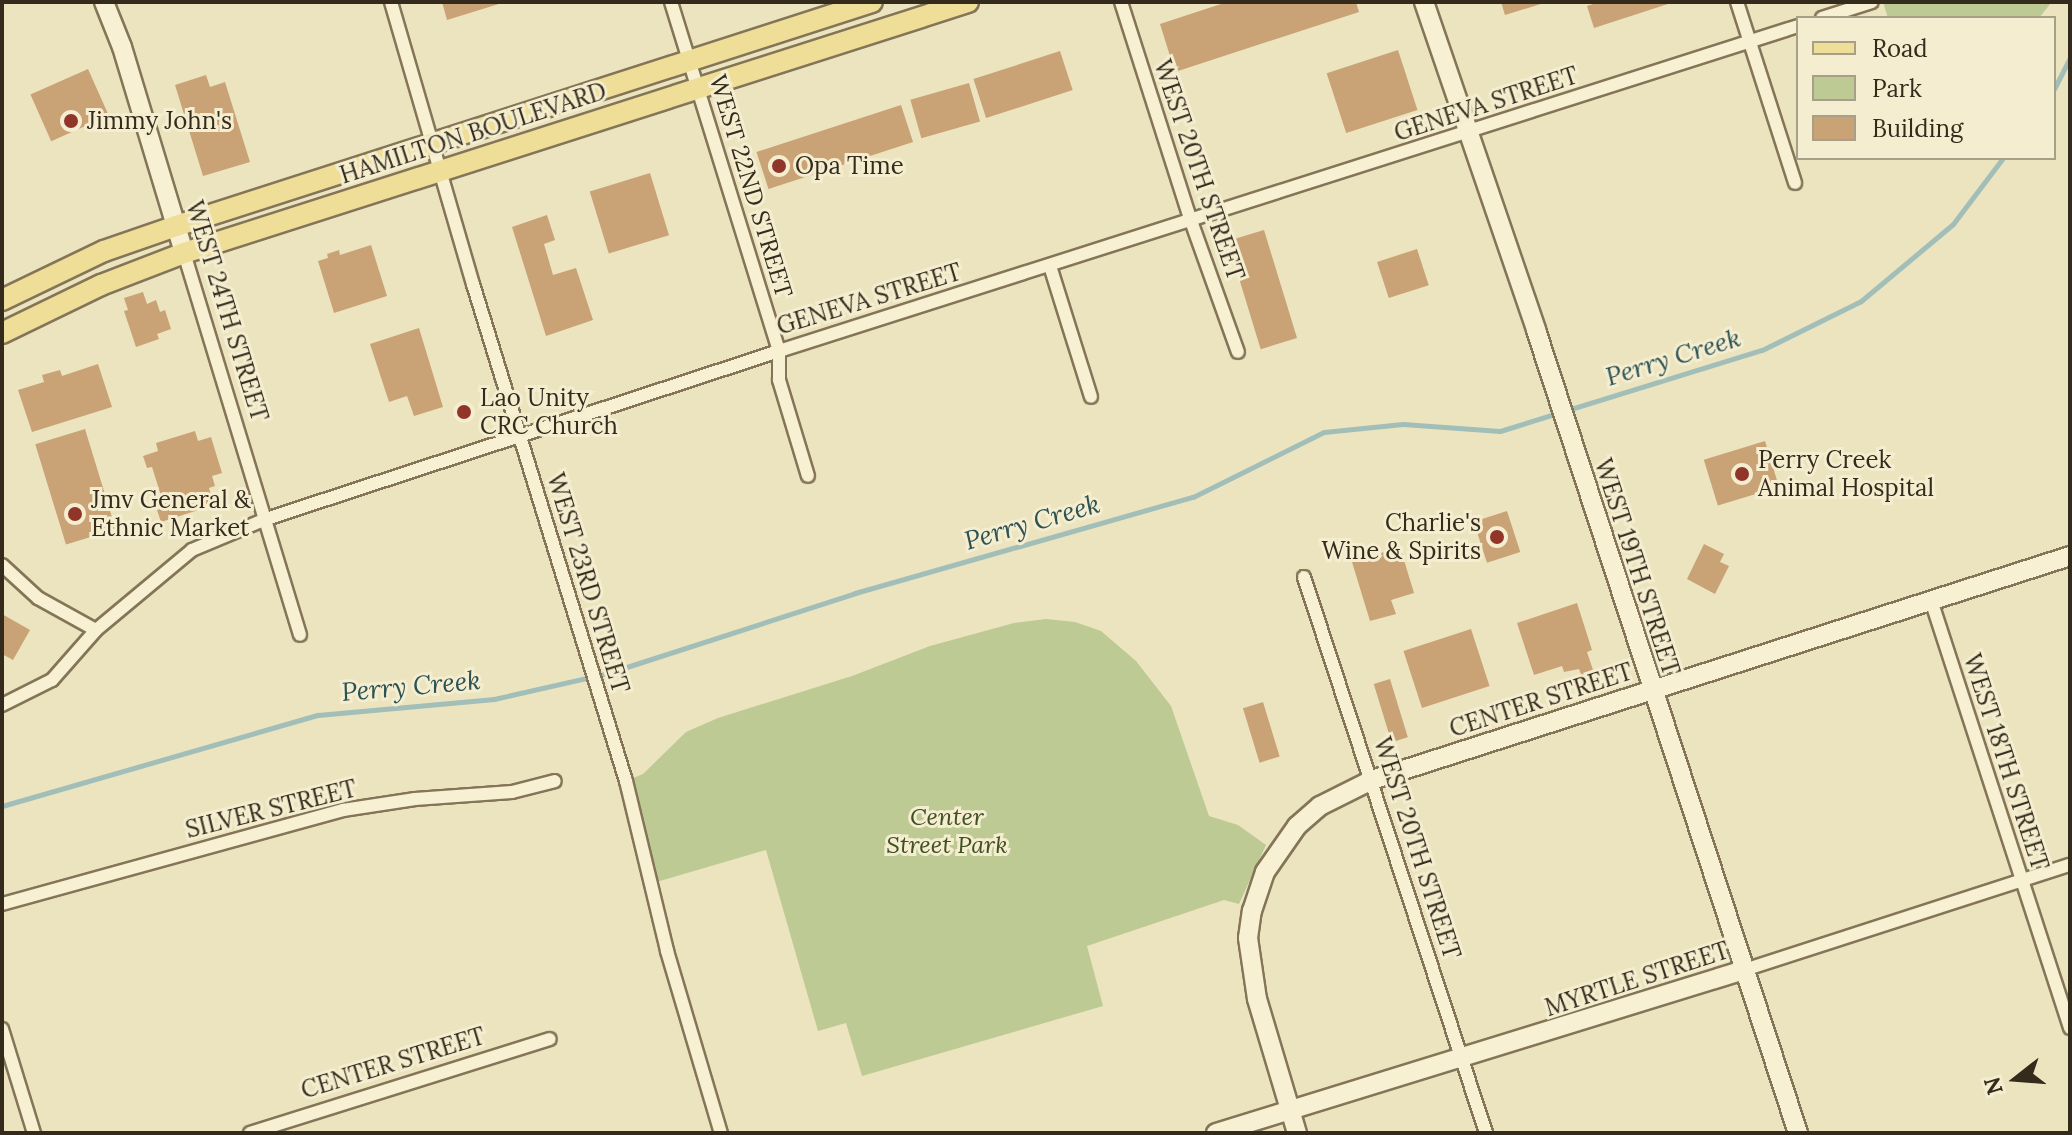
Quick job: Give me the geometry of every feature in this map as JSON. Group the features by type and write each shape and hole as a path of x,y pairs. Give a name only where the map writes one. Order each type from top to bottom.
{"main road":[{"name":"WEST 24TH STREET","path":"104,2 122,47 184,253"},
{"name":"HAMILTON BOULEVARD","path":"2,300 104,251 176,226 872,2"},
{"name":"HAMILTON BOULEVARD","path":"2,333 101,285 184,253 968,2"},
{"name":"WEST 19TH STREET","path":"1428,7 1798,1133"},
{"name":"CENTER STREET","path":"1297,1133 1257,999 1248,938 1257,891 1276,852 1320,806 1372,780 2070,556"},
{"name":"MYRTLE STREET","path":"1216,1133 1462,1060 1744,970"}],"street":[{"name":"WEST 23RD STREET","path":"391,2 519,435 623,771 667,951 721,1133"},
{"name":"WEST 22ND STREET","path":"671,2 779,351 779,380 808,476"},
{"name":"WEST 20TH STREET","path":"1121,2 1191,221 1238,352"},
{"path":"1737,2 1795,183"},
{"path":"1828,16 1872,2"},
{"name":"GENEVA STREET","path":"2,705 52,680 96,630 192,550 266,519 779,351 1796,27"},
{"name":"WEST 24TH STREET","path":"184,253 300,635"},
{"path":"1050,266 1091,397"},
{"path":"2,565 38,598 96,630"},
{"name":"WEST 20TH STREET","path":"1304,577 1486,1133"},
{"name":"WEST 18TH STREET","path":"1931,600 2070,1028"},
{"name":"SILVER STREET","path":"2,904 343,810 415,799 512,792 555,781"},
{"name":"MYRTLE STREET","path":"1744,970 2070,865"},
{"path":"2,1029 34,1133"},
{"name":"CENTER STREET","path":"250,1133 550,1039"}],"green space":[{"path":"1883,2 2051,2 2041,16 1887,16"},
{"name":"Center Street Park","path":"1046,619 1075,622 1101,631 1136,661 1171,706 1209,816 1238,825 1266,845 1239,904 1224,900 1087,946 1103,1006 862,1076 846,1023 818,1031 766,850 653,883 626,781 643,774 686,732 718,718 852,676 930,646 1014,623"}],"building":[{"path":"442,2 502,2 502,3 447,20"},
{"path":"1227,2 1356,2 1359,12 1175,72 1160,24"},
{"path":"1501,2 1543,2 1544,3 1505,15"},
{"path":"1599,2 1671,3 1594,28 1587,6"},
{"path":"1398,50 1417,110 1346,133 1327,73"},
{"path":"1060,51 1073,90 986,118 973,79"},
{"path":"88,69 109,116 51,141 30,95"},
{"path":"206,75 210,87 225,82 250,162 203,176 175,85"},
{"path":"969,83 980,121 921,138 910,100"},
{"path":"901,105 913,142 768,189 756,152"},
{"path":"650,173 669,235 609,254 590,191"},
{"path":"547,215 555,240 544,244 553,275 576,268 593,320 546,336 512,227"},
{"path":"1264,230 1297,338 1261,349 1228,241"},
{"path":"371,245 387,296 334,313 318,261 339,250 340,255"},
{"path":"1417,249 1429,285 1389,298 1377,262"},
{"path":"143,292 147,304 156,300 160,312 165,310 171,329 157,334 159,339 136,347 124,311 128,310 124,298"},
{"path":"419,328 443,407 414,416 407,396 389,402 370,344"},
{"path":"98,364 112,407 32,432 18,390 44,382 42,375 60,370 62,376"},
{"path":"85,429 116,529 66,545 35,444"},
{"path":"195,431 198,441 211,437 222,473 212,476 215,486 209,488 214,505 161,522 155,504 163,502 152,467 147,468 143,456 158,451 156,443"},
{"name":"Perry Creek Animal Hospital","path":"1765,441 1779,487 1718,506 1704,460"},
{"name":"Charlie's Wine & Spirits","path":"1507,511 1520,552 1487,563 1474,522"},
{"path":"1704,544 1724,554 1720,562 1729,566 1715,594 1687,579"},
{"path":"1400,547 1414,593 1391,600 1396,614 1370,621 1352,562"},
{"path":"1577,603 1592,650 1587,652 1594,673 1582,677 1579,669 1564,672 1562,666 1534,675 1517,623"},
{"path":"2,614 30,630 13,660 2,654"},
{"path":"1471,629 1490,686 1422,708 1403,651"},
{"path":"1390,679 1408,737 1392,742 1374,684"},
{"path":"1263,702 1280,757 1260,763 1243,708"}],"waterway":[{"name":"Perry Creek","path":"2056,85 2070,57"},
{"name":"Perry Creek","path":"2,806 318,715 494,699 608,673 855,593 1193,497 1324,432 1403,424 1500,431 1762,350 1861,301 1953,224 2001,160"}],"place":[{"name":"Jimmy John's","path":"71,121"},
{"name":"Opa Time","path":"779,166"},
{"name":"Lao Unity CRC Church","path":"464,412"},
{"name":"Perry Creek Animal Hospital","path":"1742,474"},
{"name":"Jmv General & Ethnic Market","path":"75,514"},
{"name":"Charlie's Wine & Spirits","path":"1497,537"}]}
